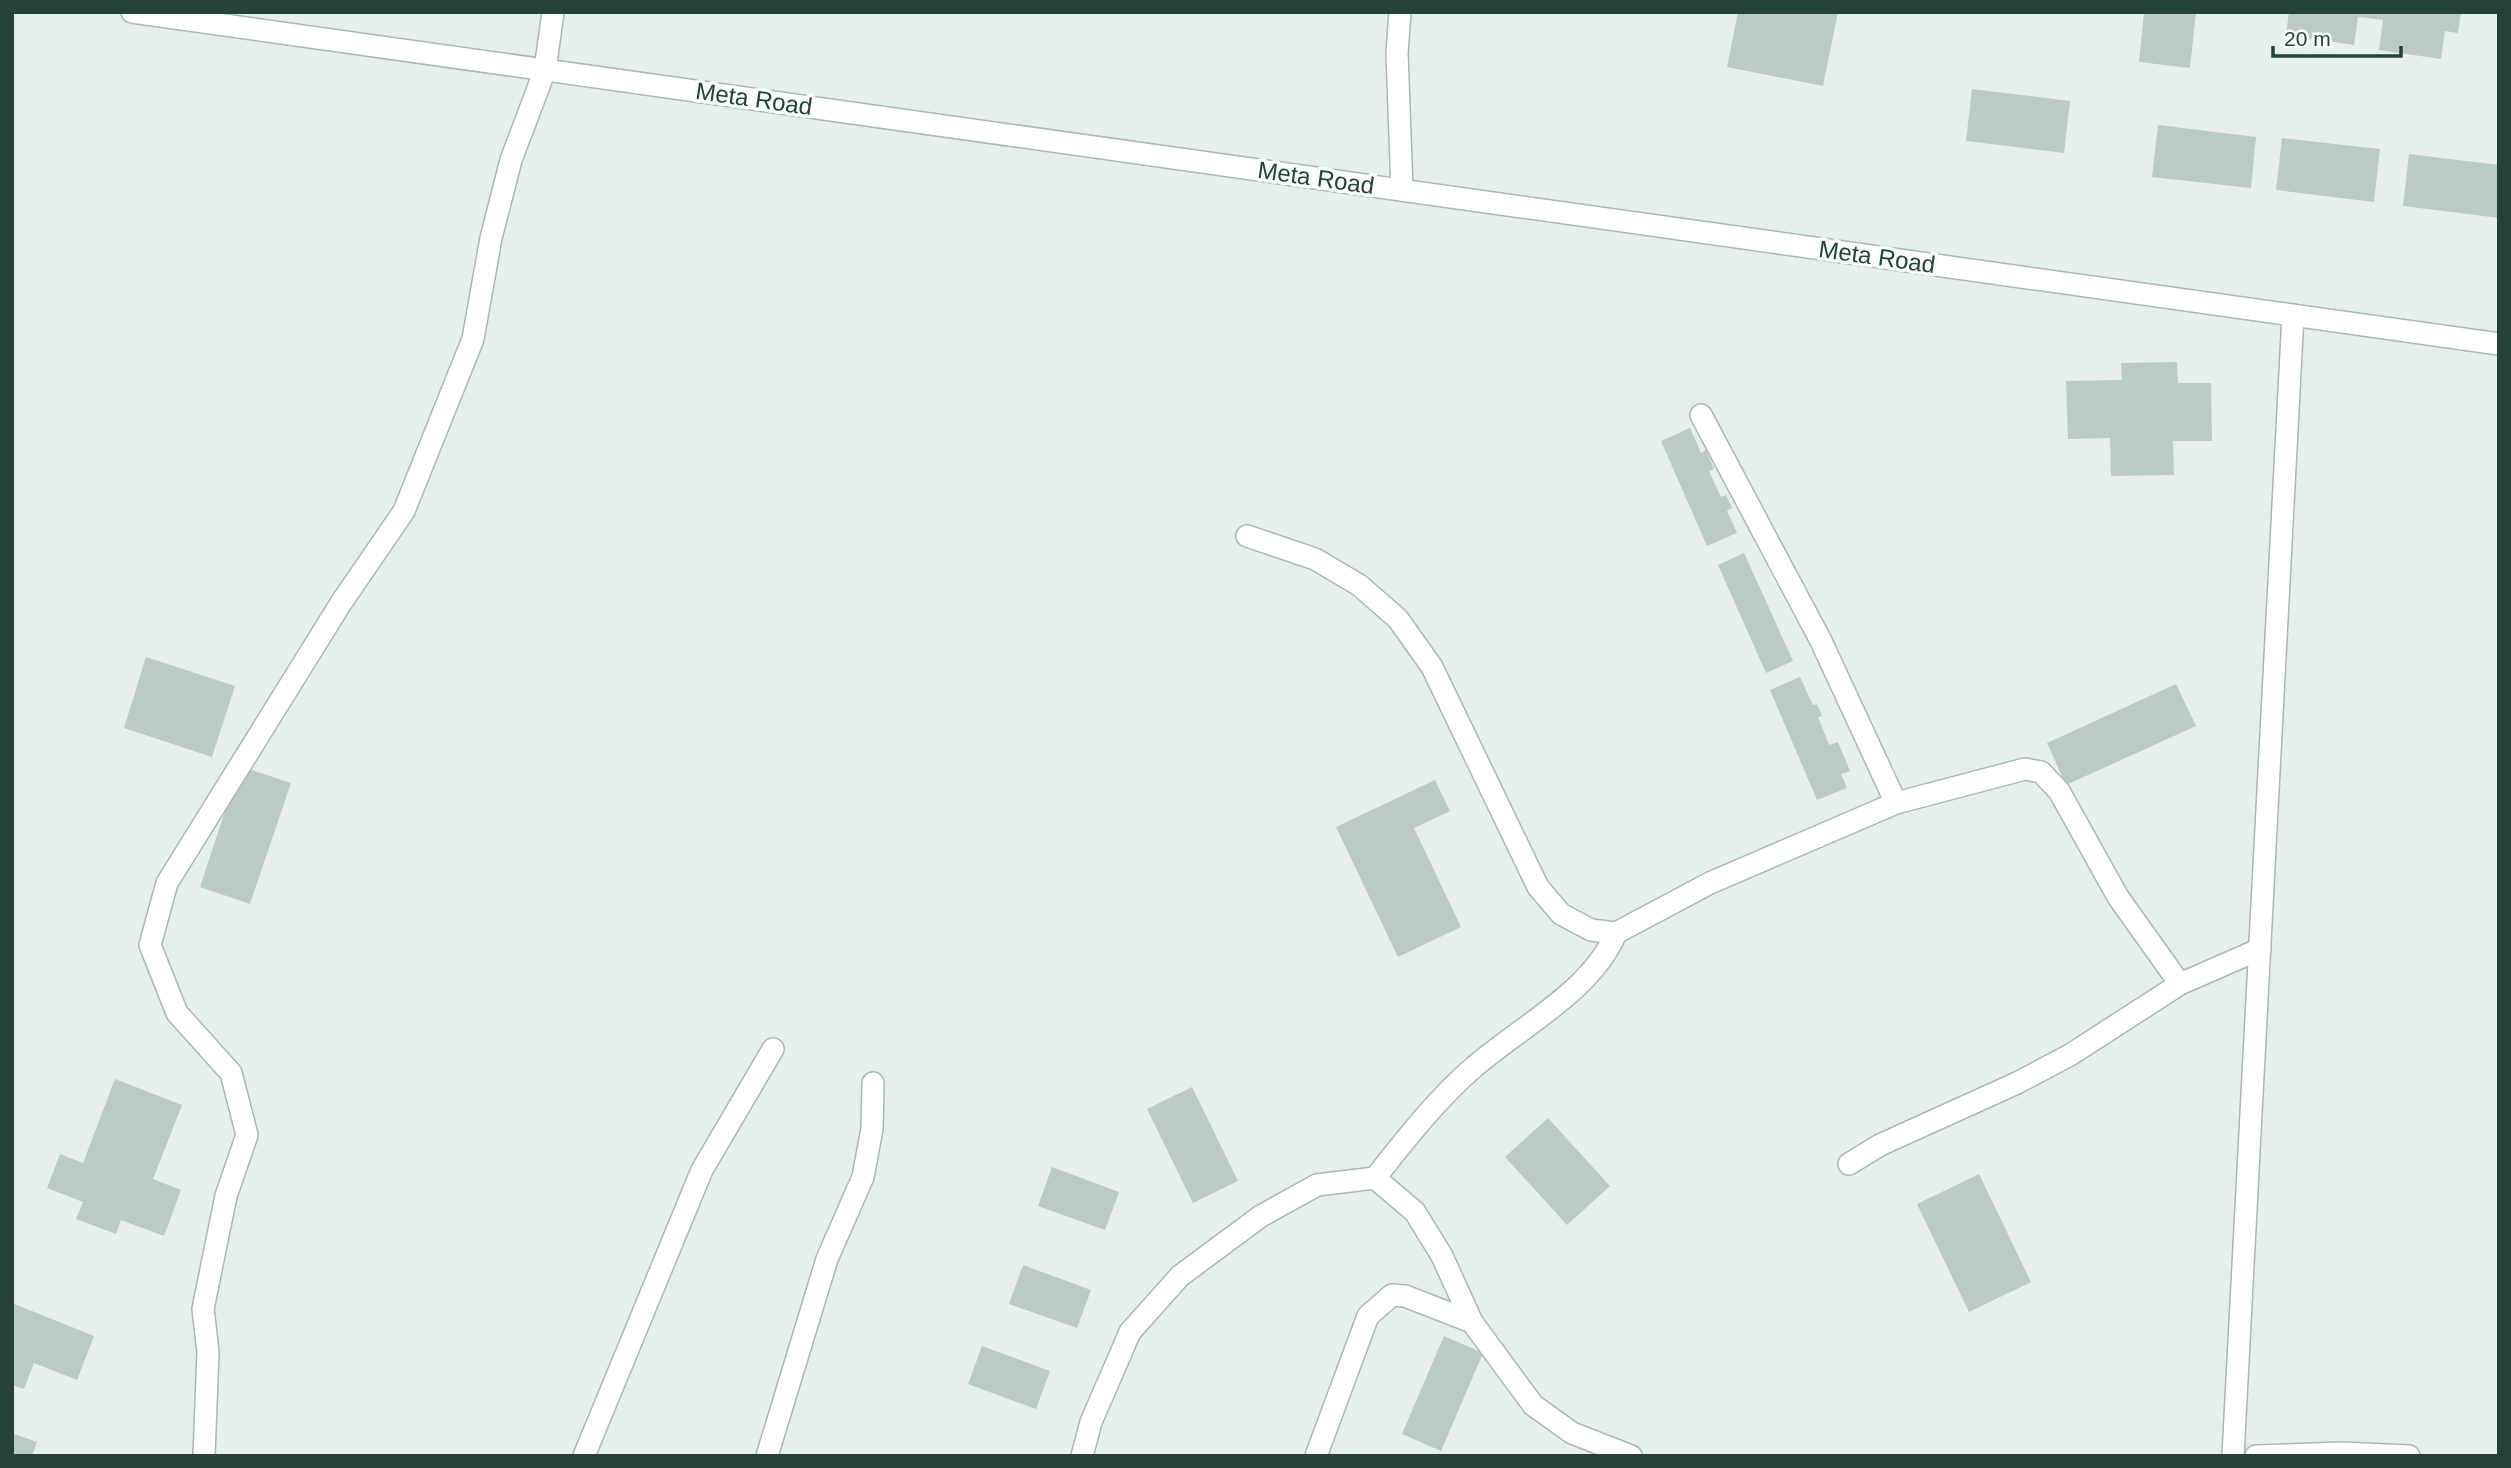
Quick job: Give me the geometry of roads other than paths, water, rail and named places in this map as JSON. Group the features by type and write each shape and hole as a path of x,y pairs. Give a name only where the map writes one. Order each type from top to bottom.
{"street":[{"name":"Meta Road","path":"132,12 2499,344"},
{"path":"204,1456 208,1352 203,1309 214,1243 247,1135 231,1073 177,1013 150,945 166,883 341,603 404,511 473,339 491,238 511,160 545,70 553,12"},
{"path":"1400,12 1397,53 1402,190"},
{"path":"2233,1456 2293,315"},
{"path":"1701,415 1821,641 1896,803"},
{"path":"1247,536 1315,559 1359,585 1398,619 1432,667 1538,887 1560,914 1591,930 1616,933 1710,883 1896,803 2025,769 2041,772 2059,791 2118,897 2180,984"},
{"path":"1083,1456 1096,1411 1130,1332 1180,1276 1261,1216 1317,1185 1375,1178 1431,1109 1475,1066 1537,1021 1606,956 1616,933"},
{"path":"1849,1164 1880,1145 2070,1055 2180,984 2260,949"},
{"path":"584,1456 702,1170 773,1049"},
{"path":"767,1456 827,1259 863,1177 872,1129 873,1083"},
{"path":"1375,1178 1415,1212 1442,1256 1472,1322 1533,1405 1572,1433 1631,1456"},
{"path":"1317,1456 1368,1316 1381,1302 1392,1295 1405,1296 1472,1322"},
{"path":"2256,1456 2342,1453 2409,1456"}]}
